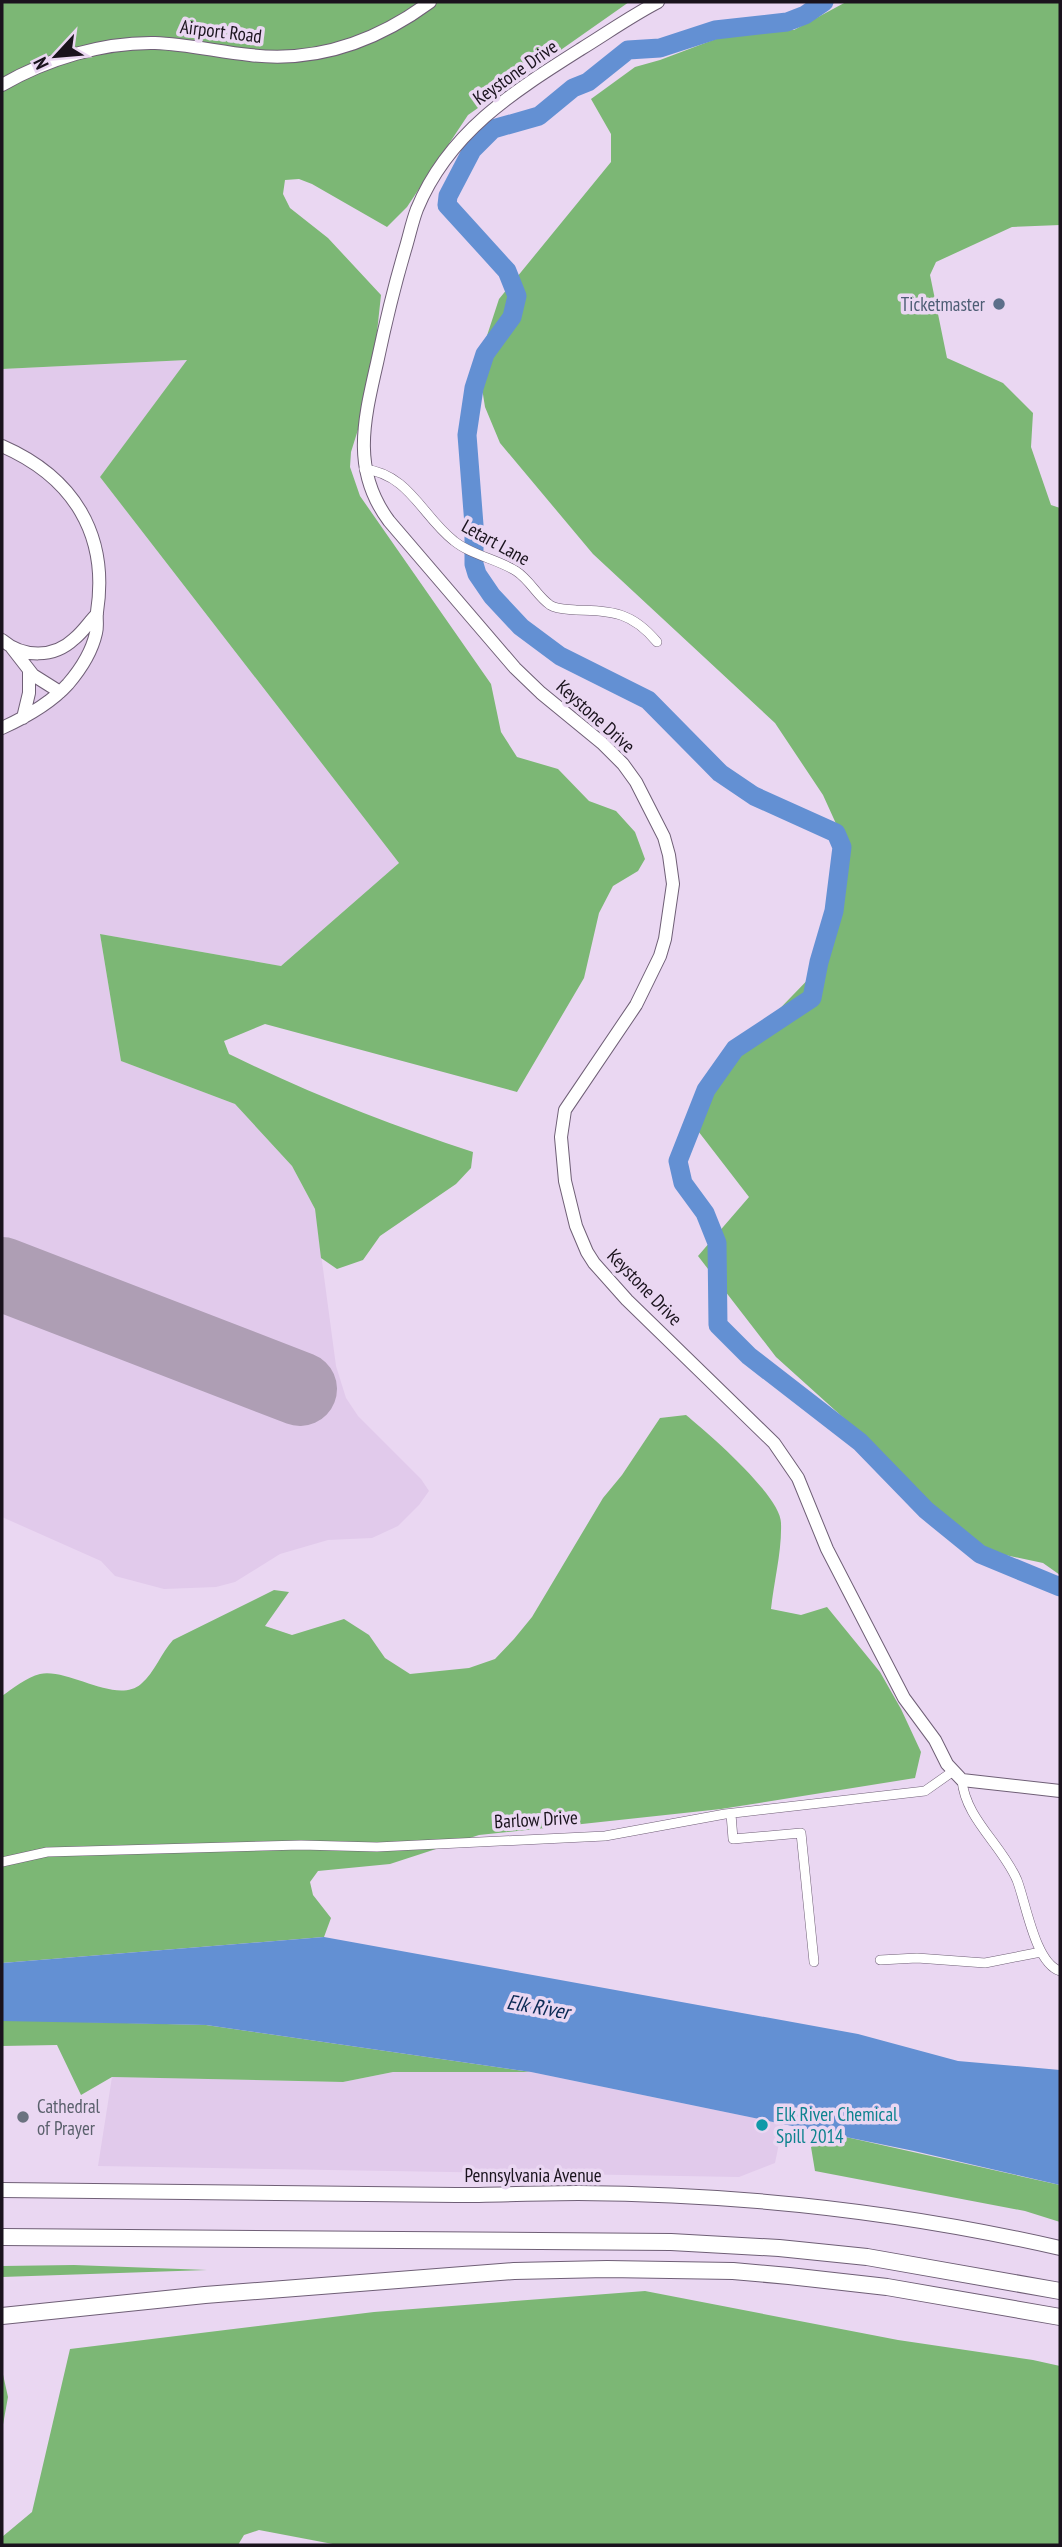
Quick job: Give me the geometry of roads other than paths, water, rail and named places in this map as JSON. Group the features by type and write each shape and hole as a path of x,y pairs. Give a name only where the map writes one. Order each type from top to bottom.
{"highway":[{"path":"2,2237 671,2242 779,2248 867,2257 1060,2291"},
{"path":"5,2315 205,2295 514,2271 607,2269 733,2271 789,2276 887,2287 1060,2317"}],"main road":[{"name":"Pennsylvania Avenue","path":"2,2190 457,2195 580,2193 686,2198 776,2203 874,2214 976,2230 1060,2248"}],"street":[{"name":"Airport Road","path":"2,85 59,60 127,44 163,44 264,57 325,52 354,45 382,33 430,2"},
{"name":"Keystone Drive","path":"657,2 526,84 490,110 438,169 417,210 389,308 367,405 364,469 374,498 388,521 508,660 541,693 602,743 623,764 636,782 664,837 671,864 673,894 660,957 636,1005 573,1095 563,1118 563,1162 576,1227 587,1252 604,1275 774,1443 792,1466 827,1549 895,1680 911,1709 957,1776 965,1799 1000,1849 1015,1876 1041,1952"},
{"path":"2,446 45,470 82,513 94,540 100,565 101,588 97,630 78,670 60,692 23,718 2,728"},
{"name":"Letart Lane","path":"364,469 386,474 403,486 446,534 464,547 525,577 544,599 555,607 622,614 637,622 657,642"},
{"path":"7,644 33,653 61,648 76,638 97,614"},
{"path":"7,644 40,681 60,692"},
{"path":"23,718 29,693 29,671"},
{"path":"957,1776 1060,1791"},
{"name":"Barlow Drive","path":"2,1862 47,1852 276,1845 377,1847 605,1836 731,1814 925,1791 957,1776"},
{"path":"731,1814 733,1839 801,1833 814,1962"},
{"path":"880,1961 917,1958 985,1963 1041,1952 1051,1967 1060,1971"}],"water":[{"name":"Elk River","path":"324,1937 858,2034 958,2061 1060,2070 1060,2185 914,2151 531,2072 206,2025 2,2021 2,1963"}],"waterway":[{"path":"824,2 805,15 787,22 715,30 660,48 628,50 588,82 573,88 539,116 493,129 472,150 448,196 447,205 507,271 517,296 512,317 485,354 474,388 467,435 474,525 474,564 477,574 492,596 521,627 560,656 648,700 720,773 754,796 836,833 842,847 834,911 812,998 735,1049 706,1090 678,1161 683,1183 705,1213 717,1243 718,1325 749,1356 860,1442 926,1510 980,1554 1060,1587"}],"place":[{"name":"Ticketmaster","path":"999,304"},
{"name":"Cathedral of Prayer","path":"23,2117"},
{"name":"Elk River Chemical Spill 2014","path":"762,2125"}]}
